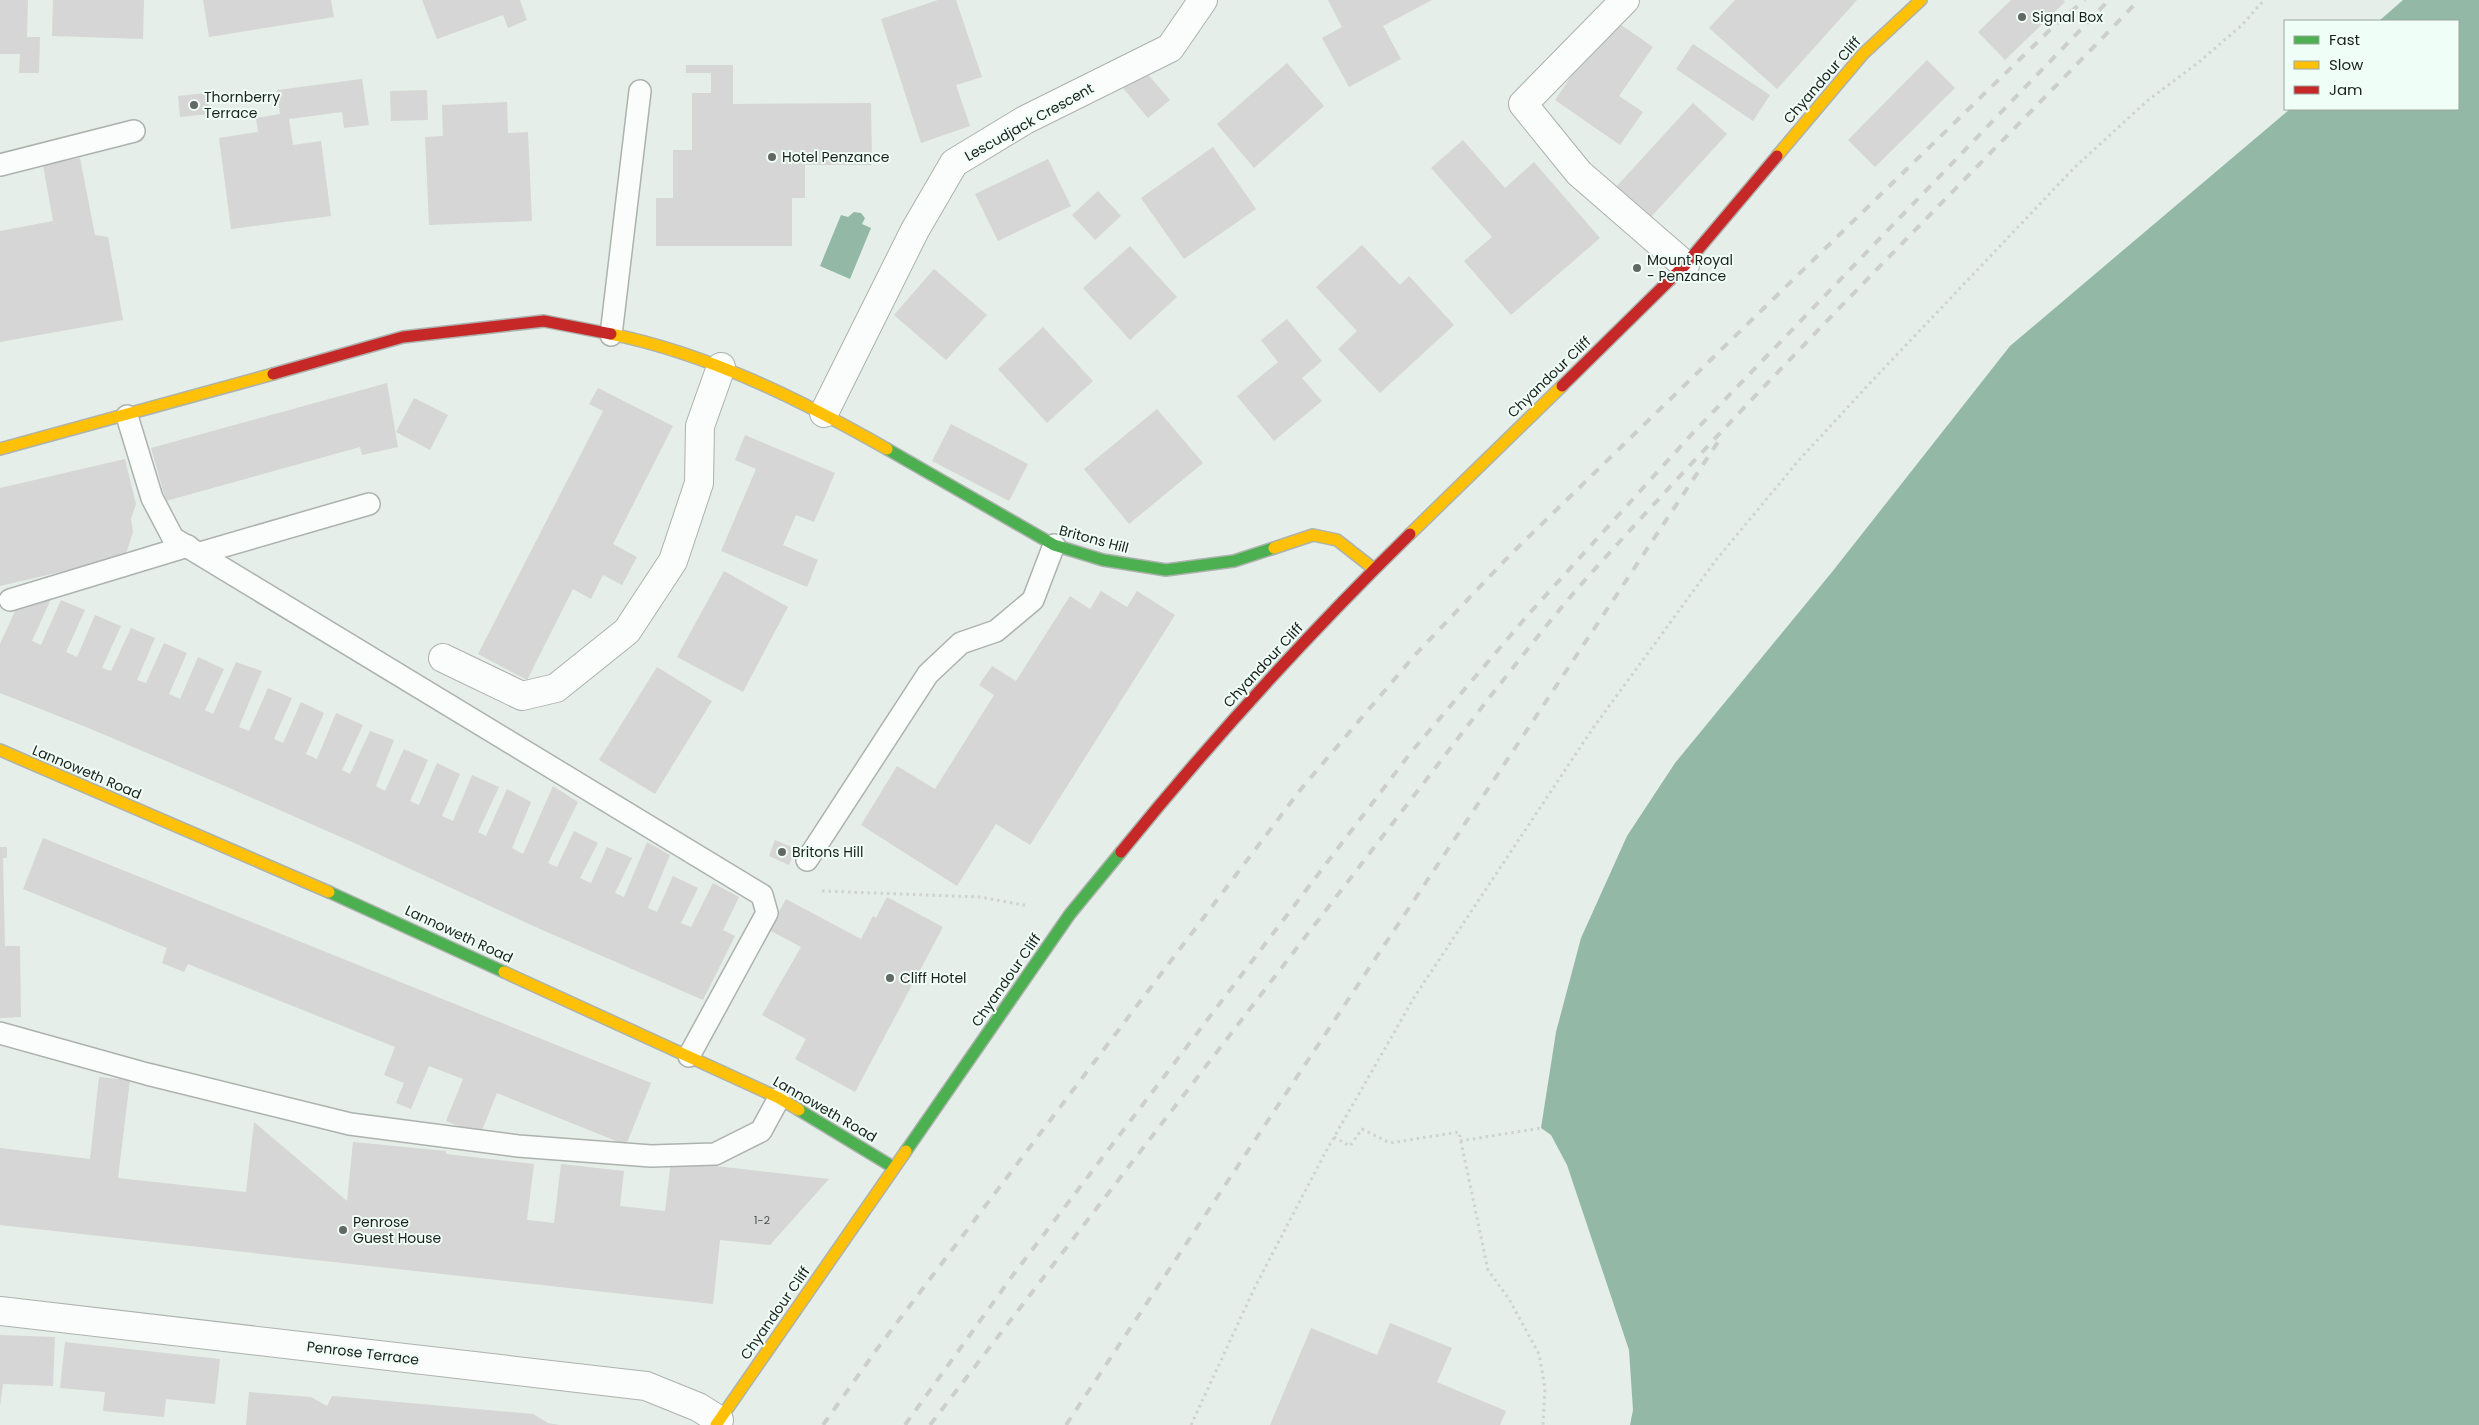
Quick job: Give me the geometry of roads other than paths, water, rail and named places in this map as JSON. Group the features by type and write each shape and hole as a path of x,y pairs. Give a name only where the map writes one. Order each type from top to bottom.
{"street":[{"name":"Lescudjack Crescent","path":"824,413 915,230 954,163 1025,120 1170,48 1204,0"},
{"path":"1625,0 1523,104 1579,173 1685,265"},
{"name":"Chyandour Cliff","path":"718,1423 1070,914 1185,773 1374,569 1685,265 1863,54 1921,0"},
{"path":"0,449 127,416 402,337 544,321 640,340 721,367 824,413"},
{"path":"443,658 522,696 556,688 627,631 673,561 699,483 700,426 721,367"},
{"name":"Britons Hill","path":"824,413 1054,545 1104,560 1166,570 1234,561 1313,535 1337,540 1374,569"},
{"name":"Lannoweth Road","path":"0,750 372,911 780,1098 894,1167"},
{"name":"Penrose Terrace","path":"0,1311 646,1386 698,1407 718,1423"}],"lane":[{"path":"611,334 640,91"},
{"path":"0,165 134,131"},
{"path":"127,416 152,498 173,538 762,895 767,913 689,1056"},
{"path":"10,600 369,504"},
{"path":"807,860 928,674 961,643 996,631 1034,600 1054,545"},
{"path":"0,1033 147,1074 350,1124 518,1146 651,1156 715,1154 760,1131 780,1098"}],"railway":[{"path":"823,1425 877,1349 1301,789 1415,655 1511,554 2056,24 2085,0"},
{"path":"905,1425 1013,1275 1412,751 1527,616 1690,436 2109,0"},
{"path":"930,1425 1489,698 1573,593 1790,359 2139,0"},
{"path":"1066,1425 1718,442"}],"place":[{"name":"Signal Box","path":"2022,17"},
{"name":"Thornberry Terrace","path":"194,105"},
{"name":"Hotel Penzance","path":"772,157"},
{"name":"Mount Royal - Penzance","path":"1637,268"},
{"name":"Britons Hill","path":"782,852"},
{"name":"Cliff Hotel","path":"890,978"},
{"name":"Penrose Guest House","path":"343,1230"}]}
